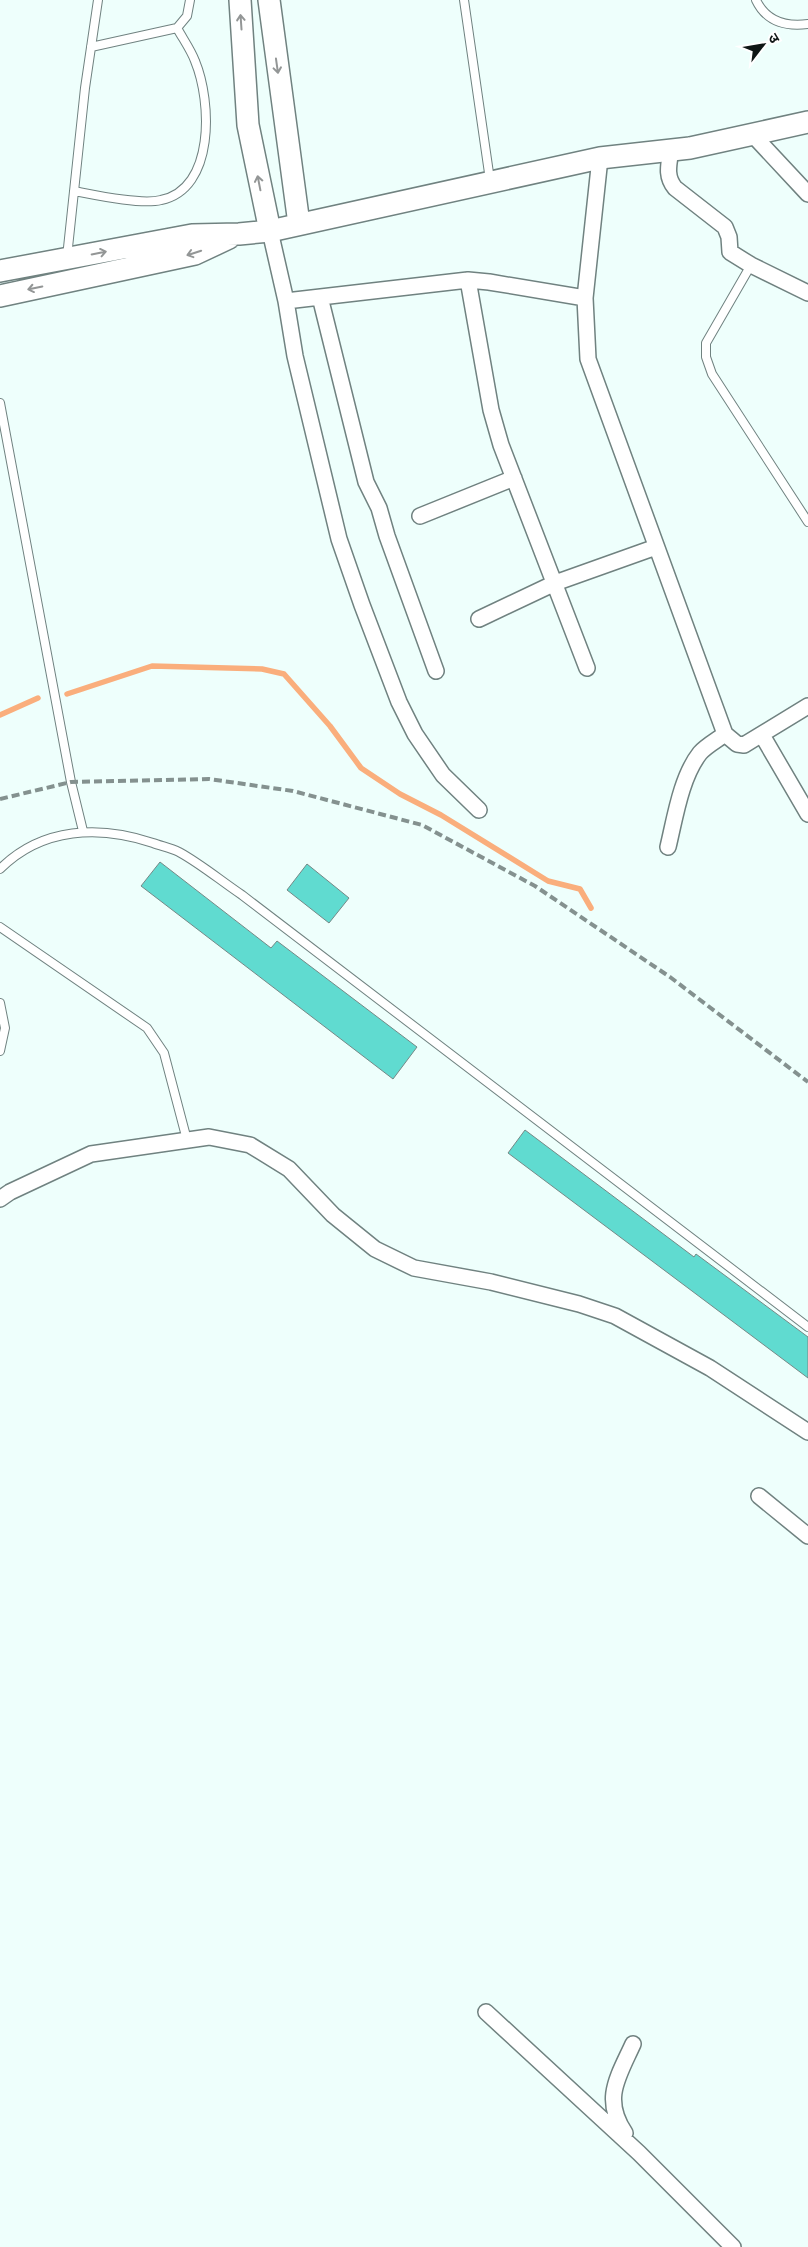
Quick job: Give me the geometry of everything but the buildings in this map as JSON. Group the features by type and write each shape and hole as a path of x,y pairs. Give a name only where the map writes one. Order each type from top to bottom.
{"main road":[{"path":"240,0 248,125 270,231"},
{"path":"269,0 299,224"},
{"path":"0,272 192,235 270,231 600,158 671,150 752,135 808,122"},
{"path":"0,296 195,254 239,234"}],"street":[{"path":"752,135 808,194"},
{"path":"671,150 668,176 670,183 725,226 729,237 730,252 808,294"},
{"path":"600,158 585,298 588,359 725,734 737,744 744,745 808,706"},
{"path":"270,231 286,301 295,356 339,539 380,653 399,702 425,752 443,775 479,810"},
{"path":"286,301 468,280 585,298"},
{"path":"468,280 491,410 514,478 587,668"},
{"path":"320,297 366,482 379,508 387,536 436,671"},
{"path":"420,516 514,478"},
{"path":"479,619 555,583 656,547"},
{"path":"668,847 680,795 692,766 700,752 725,734"},
{"path":"762,735 808,814"},
{"path":"0,1200 10,1192 91,1154 209,1137 250,1145 289,1169 333,1215 375,1249 414,1268 491,1282 579,1304 615,1316 710,1368 808,1432"},
{"path":"760,1496 808,1536"},
{"path":"486,2012 639,2153 733,2247"},
{"path":"633,2044 613,2087 615,2118 639,2153"}],"lane":[{"path":"66,259 98,0"},
{"path":"91,47 177,28 187,16 190,0"},
{"path":"464,0 491,182"},
{"path":"756,0 761,11 778,23 808,24"},
{"path":"74,192 125,199 160,201 180,192 193,179 202,154 206,128 205,103 195,61 177,28"},
{"path":"752,265 706,343 706,357 712,374 808,522"},
{"path":"0,403 59,719 83,831"},
{"path":"0,869 14,855 52,838 83,831 133,836 177,852 242,895 808,1327"},
{"path":"0,927 147,1028 164,1053 187,1140"},
{"path":"0,1003 5,1028 0,1051"}],"waterway":[{"path":"67,694 152,666 262,669 284,674 330,726 361,768 400,794 441,815 548,881 580,889 591,908"},
{"path":"0,715 38,698"}],"railway":[{"path":"0,799 71,782 209,779 293,791 422,825 535,886 670,977 808,1082"}]}
